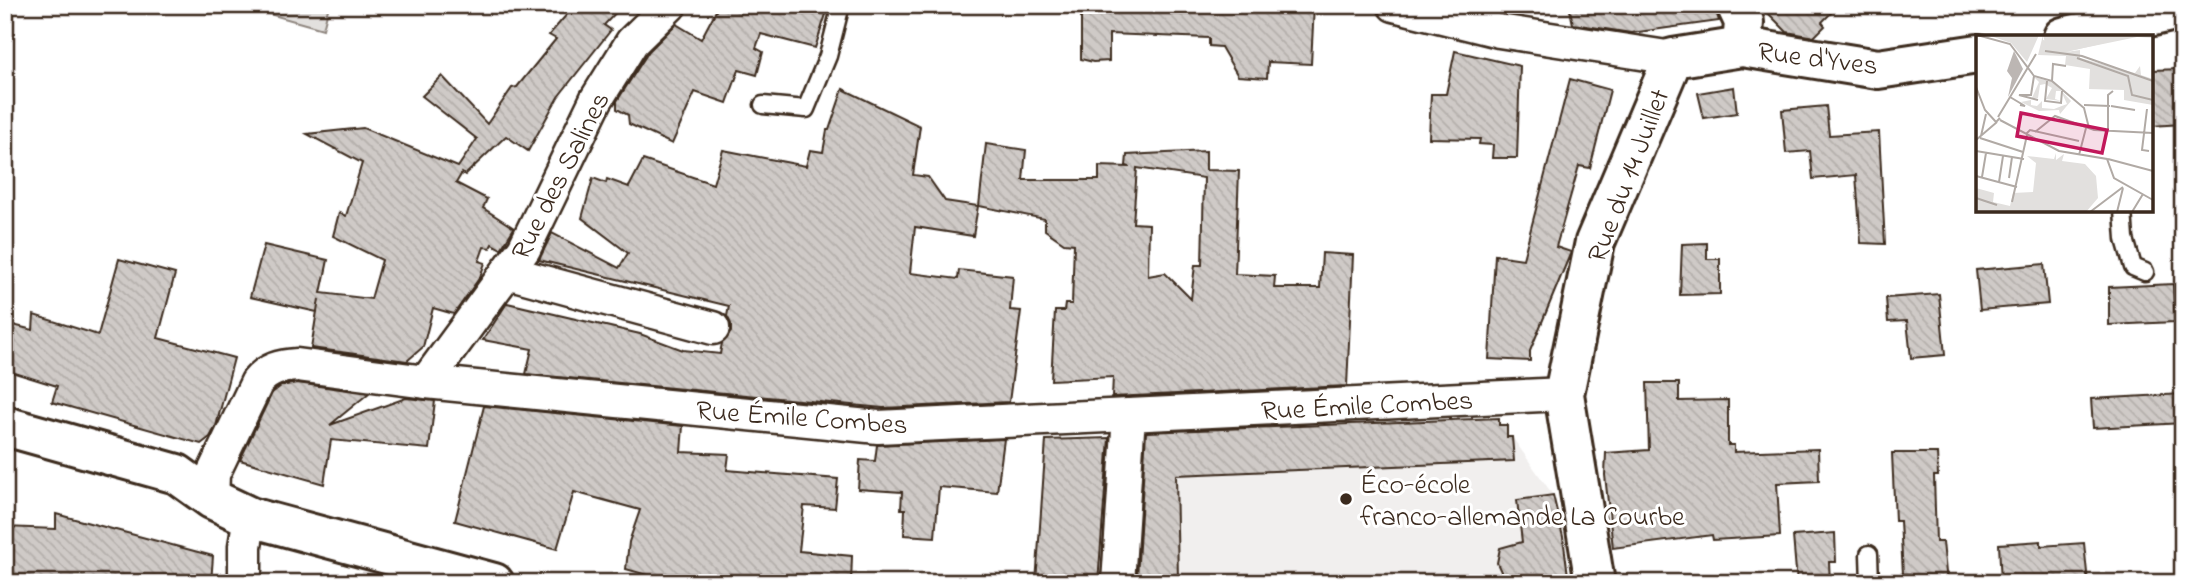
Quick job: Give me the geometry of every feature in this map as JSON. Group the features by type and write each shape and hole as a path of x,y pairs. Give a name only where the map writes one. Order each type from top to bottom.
{"street":[{"name":"Rue des Salines","path":"426,382 524,249 596,100 632,42 670,5"},
{"path":"1394,5 1499,31 1673,58 1742,47 1744,22 1736,5"},
{"path":"2079,35 2104,32 2183,9"},
{"name":"Rue d'Yves","path":"1742,47 1878,69 1976,54"},
{"name":"Rue du 14 Juillet","path":"1595,583 1564,394 1595,242 1673,58"},
{"path":"508,272 713,328"},
{"name":"Rue Émile Combes","path":"212,499 213,474 257,382 264,374 279,366 297,365 426,382 878,427 1564,394"},
{"path":"1118,583 1129,415"},
{"path":"5,426 177,474 212,499 250,517 494,583"},
{"path":"5,451 166,495 212,499"},
{"path":"246,583 246,546 250,517"}],"lane":[{"path":"763,106 806,108 828,56 841,5"},
{"path":"2123,212 2128,256 2133,267 2145,272"},
{"path":"1869,554 1870,583"}],"shaded area":[{"path":"237,5 329,5 323,29"},
{"name":"Éco-école franco-allemande La Courbe","path":"1507,425 1507,437 1512,437 1553,495 1563,537 1569,583 1131,583 1141,433 1259,428"}],"building":[{"path":"575,5 623,5 604,25 611,30 558,97 528,151 506,136 465,175 462,173 456,183 487,199 483,208 514,228 501,249 492,244 490,248 484,247 479,261 485,263 480,277 454,314 433,308 423,347 407,361 311,348 317,312 250,297 264,245 328,260 321,293 371,299 382,260 333,236 339,213 346,216 362,163 307,134 363,128 458,167 477,139 422,96 442,76 487,124 512,88 517,87 556,39 549,35"},
{"path":"719,5 829,5 815,48 761,34 756,48 763,52 757,75 739,70 727,103 695,92 672,144 629,124 628,115 617,109 617,101 649,51 676,24 701,39"},
{"path":"1081,5 1210,5 1210,8 1288,13 1291,5 1314,5 1311,64 1268,62 1267,78 1238,76 1221,47 1209,46 1209,38 1109,34 1109,61 1093,62 1081,59"},
{"path":"1569,5 1714,5 1719,21 1631,33 1573,24"},
{"path":"1760,5 1839,5 1822,22 1825,26 1814,37 1787,32"},
{"path":"1455,51 1520,66 1517,158 1492,158 1493,145 1479,144 1480,139 1429,138 1431,94 1446,94"},
{"path":"2183,69 2183,124 2153,126 2153,70"},
{"path":"1570,79 1610,90 1590,168 1579,166 1556,247 1571,252 1530,351 1530,361 1489,359 1495,255 1523,259"},
{"path":"1734,87 1737,113 1704,118 1698,93"},
{"path":"843,89 920,126 913,175 928,177 945,201 978,206 973,236 915,227 910,273 958,279 959,270 1013,276 1010,310 1021,311 1009,402 883,408 526,374 532,349 483,340 507,303 640,334 683,350 720,354 722,343 731,332 727,316 729,306 539,260 552,233 619,268 628,253 582,218 593,178 606,183 607,179 629,187 643,160 713,184 723,150 806,166 810,150 823,152 827,130"},
{"path":"1826,106 1829,135 1879,132 1885,244 1861,243 1856,175 1813,179 1810,151 1786,153 1782,110"},
{"path":"986,144 1026,150 1023,180 1099,180 1099,166 1130,167 1126,166 1127,155 1206,151 1206,170 1239,171 1235,274 1275,276 1274,288 1320,288 1322,253 1353,255 1347,386 1112,397 1113,377 1051,380 1055,311 1064,311 1065,304 1072,304 1074,244 1064,243 1045,230 1045,219 979,206","holes":["1137,168 1204,178 1202,265 1195,265 1191,299 1165,273 1148,276 1149,224 1133,223"]},
{"path":"1707,243 1707,259 1720,259 1720,294 1680,295 1682,244"},
{"path":"119,259 175,274 158,338 234,358 216,426 210,437 201,444 52,402 57,386 5,370 5,323 33,330 34,315 98,335"},
{"path":"2044,264 2048,304 1980,310 1976,270"},
{"path":"2173,284 2175,322 2109,325 2109,287"},
{"path":"1939,294 1945,355 1911,358 1907,321 1888,322 1886,298"},
{"path":"297,383 369,393 330,425 406,398 435,401 429,449 331,440 324,484 240,460 272,393 281,386"},
{"path":"1647,383 1679,383 1679,401 1728,400 1728,445 1734,445 1734,452 1818,449 1819,481 1777,483 1780,536 1713,540 1712,535 1613,548 1605,475 1606,453 1649,450"},
{"path":"2183,394 2183,423 2093,428 2091,399"},
{"path":"484,406 683,426 681,452 729,454 727,470 838,479 835,508 804,506 799,551 852,556 851,583 675,583 626,569 629,542 640,510 574,492 557,549 455,521"},
{"path":"1499,418 1499,425 1507,425 1507,437 1512,437 1514,461 1176,475 1178,580 1137,578 1146,432"},
{"path":"1109,438 1098,583 1036,583 1046,440"},
{"path":"1004,439 997,492 939,487 935,537 904,535 905,509 901,509 902,492 858,489 860,460 875,461 877,445"},
{"path":"1892,453 1937,453 1938,476 1934,476 1936,542 1943,542 1947,583 1912,583 1911,574 1903,574 1900,521 1895,521"},
{"path":"1553,495 1563,537 1569,583 1525,583 1524,578 1502,574 1497,563 1500,548 1522,542 1517,500"},
{"path":"56,514 213,556 211,583 5,583 5,527 56,529"},
{"path":"1835,533 1836,562 1829,562 1830,583 1797,583 1793,536"},
{"path":"2041,541 2041,546 2084,543 2088,583 2001,583 1999,544"}],"place":[{"name":"Éco-école franco-allemande La Courbe","path":"1346,499"}]}
